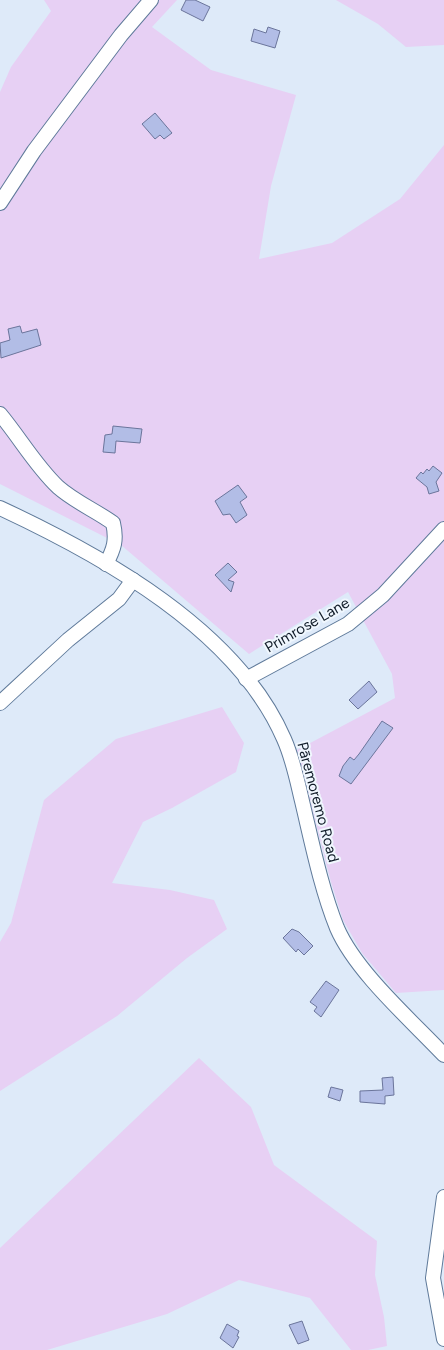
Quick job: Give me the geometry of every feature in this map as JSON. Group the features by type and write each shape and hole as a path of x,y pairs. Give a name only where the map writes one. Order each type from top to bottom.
{"street":[{"path":"0,203 39,145 121,35 151,0"},
{"path":"0,414 44,473 59,488 81,505 113,523 116,538 113,551 106,564"},
{"name":"Pāremoremo Road","path":"0,508 106,564 159,596 208,636 246,679 272,716 292,761 322,881 338,930 360,965 444,1055"},
{"name":"Primrose Lane","path":"246,679 348,624 383,595 444,529"},
{"path":"0,703 68,640 119,599 133,580"},
{"path":"444,1197 433,1278 444,1339"}],"shaded area":[{"path":"44,0 177,0 152,27 211,70 296,95 271,186 259,259 332,243 400,199 444,145 444,990 396,993 362,953 343,920 331,882 297,750 395,698 392,674 348,592 249,654 121,545 0,484 0,92 11,67 51,11"},
{"path":"336,0 444,0 444,45 406,47 378,24"},
{"path":"222,707 244,743 236,772 143,822 112,883 170,890 214,900 227,929 187,958 117,1016 0,1091 0,942 11,923 44,800 116,739"},
{"path":"199,1058 251,1107 274,1165 377,1241 375,1275 384,1317 387,1346 368,1350 351,1350 310,1298 239,1280 167,1314 47,1350 0,1350 0,1248"}],"building":[{"path":"186,0 195,0 210,7 203,21 181,10"},
{"path":"268,27 280,31 275,48 251,41 254,29 266,33"},
{"path":"155,113 172,133 164,139 160,135 155,139 142,124"},
{"path":"20,326 22,333 37,329 41,345 1,358 0,343 10,340 8,329"},
{"path":"113,426 142,429 140,443 116,441 115,453 103,452 105,435 112,434"},
{"path":"433,466 442,473 436,482 439,491 429,494 427,487 416,478 421,472 423,474 427,469 429,471"},
{"path":"238,485 247,497 240,502 247,515 236,523 230,514 223,515 215,501"},
{"path":"228,563 237,572 228,580 234,582 231,592 215,575"},
{"path":"369,681 377,692 358,709 349,700"},
{"path":"382,721 393,728 351,784 339,776 343,766 350,757 354,760"},
{"path":"292,929 299,932 313,946 304,955 298,949 296,952 283,938"},
{"path":"326,981 339,990 321,1017 314,1011 317,1007 310,1002"},
{"path":"393,1077 394,1095 385,1096 385,1104 360,1102 360,1091 383,1090 382,1078"},
{"path":"331,1087 343,1090 340,1101 328,1097"},
{"path":"302,1321 309,1340 298,1344 289,1325"},
{"path":"227,1324 239,1331 237,1336 239,1337 233,1348 220,1338"}]}
